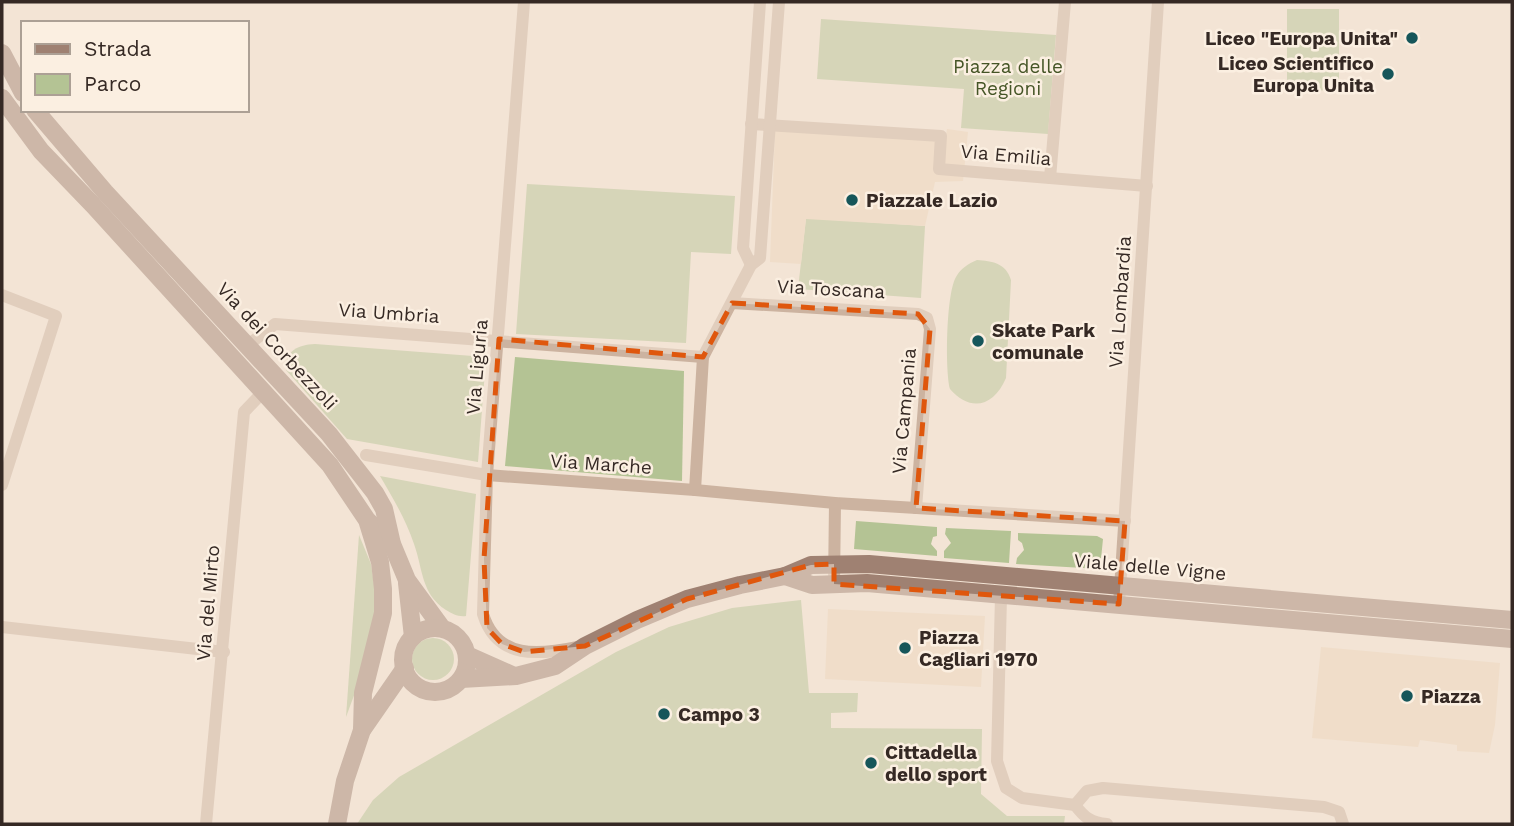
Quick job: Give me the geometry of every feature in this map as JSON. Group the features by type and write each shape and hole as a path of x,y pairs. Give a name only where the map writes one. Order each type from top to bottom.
{"main road":[{"path":"2,53 21,89"},
{"path":"2,98 41,151 99,199"},
{"path":"35,112 99,199"},
{"name":"Via dei Corbezzoli","path":"99,199 247,345 329,434 375,493 384,509 392,544 407,580 442,628"},
{"name":"Via dei Corbezzoli","path":"99,199 263,392 330,465 367,520 392,544"},
{"path":"362,730 363,694 383,613 380,562 367,520"},
{"name":"Viale delle Vigne","path":"461,679 516,676 555,666 585,646 687,599 785,576 811,565 869,564 1512,620"},
{"name":"Viale delle Vigne","path":"785,576 812,585 867,583 1512,639"},
{"name":"Via dei Corbezzoli","path":"407,580 414,637"},
{"path":"442,628 456,635 465,647 467,663 461,679 449,688 436,692 417,686 411,681 405,668 405,651 414,637 427,629 442,628"},
{"path":"467,655 516,676"},
{"path":"337,824 345,781 362,730 382,697 405,668"},
{"path":"382,697 417,686"},
{"path":"323,824 345,781"}],"street":[{"name":"Via Liguria","path":"524,2 487,475 483,614 487,628 502,644 524,652 550,653 585,646"},
{"path":"751,265 743,248 760,2"},
{"path":"695,490 703,357 751,265 760,258 762,249 779,2"},
{"path":"1050,178 1065,2"},
{"name":"Via Lombardia","path":"1119,604 1158,2"},
{"path":"751,124 771,126"},
{"name":"Via Emilia","path":"771,126 941,136 939,169 1146,186"},
{"path":"2,295 56,316 2,485"},
{"name":"Via Toscana","path":"732,303 918,314 927,318"},
{"name":"Via Campania","path":"916,508 930,328 927,318"},
{"name":"Via Umbria","path":"247,345 275,324 703,357"},
{"name":"Via del Mirto","path":"206,824 244,412 263,392"},
{"name":"Via Marche","path":"366,455 487,475 835,503 1125,521"},
{"path":"834,584 835,503"},
{"path":"1001,596 997,761 1006,788 1022,798 1075,805 1084,817 1096,823 1107,824"},
{"path":"2,626 223,652"},
{"path":"1075,805 1087,791 1102,788 1324,807 1339,812 1343,824"}],"highlighted area":[{"path":"732,303 918,314 930,329 916,508 1125,521 1119,604 834,584 834,564 811,565 687,599 585,646 524,652 502,644 487,628 484,559 499,339 703,357"}],"green space":[{"path":"1287,9 1339,9 1339,90 1287,91"},
{"name":"Piazza delle Regioni","path":"821,19 1056,35 1048,134 961,128 964,89 817,79"},
{"path":"527,184 735,196 731,254 691,252 686,343 516,334"},
{"path":"806,218 925,226 921,298 798,289"},
{"name":"Skate Park comunale","path":"977,260 1002,266 1011,280 1006,378 995,395 981,403 966,401 950,389 947,366 947,332 953,286 960,271"},
{"path":"315,344 486,357 478,462 347,439 286,370 290,353 303,346"},
{"path":"515,357 684,371 682,481 505,466"},
{"path":"380,476 476,494 466,616 458,616 446,610 427,589 407,526"},
{"path":"856,521 937,527 937,536 933,537 931,544 937,551 937,556 854,549"},
{"path":"946,528 1011,531 1009,563 944,558 944,551 951,543 945,534"},
{"path":"1018,533 1097,536 1103,539 1100,569 1016,564 1017,558 1024,550 1018,540"},
{"path":"359,535 371,564 377,604 359,682 346,717"},
{"path":"801,600 809,693 858,693 857,712 831,713 831,728 982,729 981,794 1007,816 1065,816 1064,824 357,824 373,800 399,777 616,652 669,627 732,608"},
{"path":"433,638 448,644 454,659 448,674 433,680 418,674 412,659 418,644"}],"shaded area":[{"name":"Piazzale Lazio","path":"947,129 968,132 963,181 935,182 925,226 806,219 801,264 770,262 775,130 945,140"},
{"name":"Piazza Cagliari 1970","path":"828,609 985,616 981,687 825,679"},
{"name":"Piazza","path":"1321,647 1500,663 1495,725 1489,753 1457,751 1457,745 1420,740 1418,747 1312,738"}],"place":[{"name":"Liceo \"Europa Unita\"","path":"1412,38"},
{"name":"Liceo Scientifico Europa Unita","path":"1388,74"},
{"name":"Piazzale Lazio","path":"852,200"},
{"name":"Skate Park comunale","path":"978,341"},
{"name":"Piazza Cagliari 1970","path":"905,648"},
{"name":"Piazza","path":"1407,696"},
{"name":"Campo 3","path":"664,714"},
{"name":"Cittadella dello sport","path":"871,763"}]}
